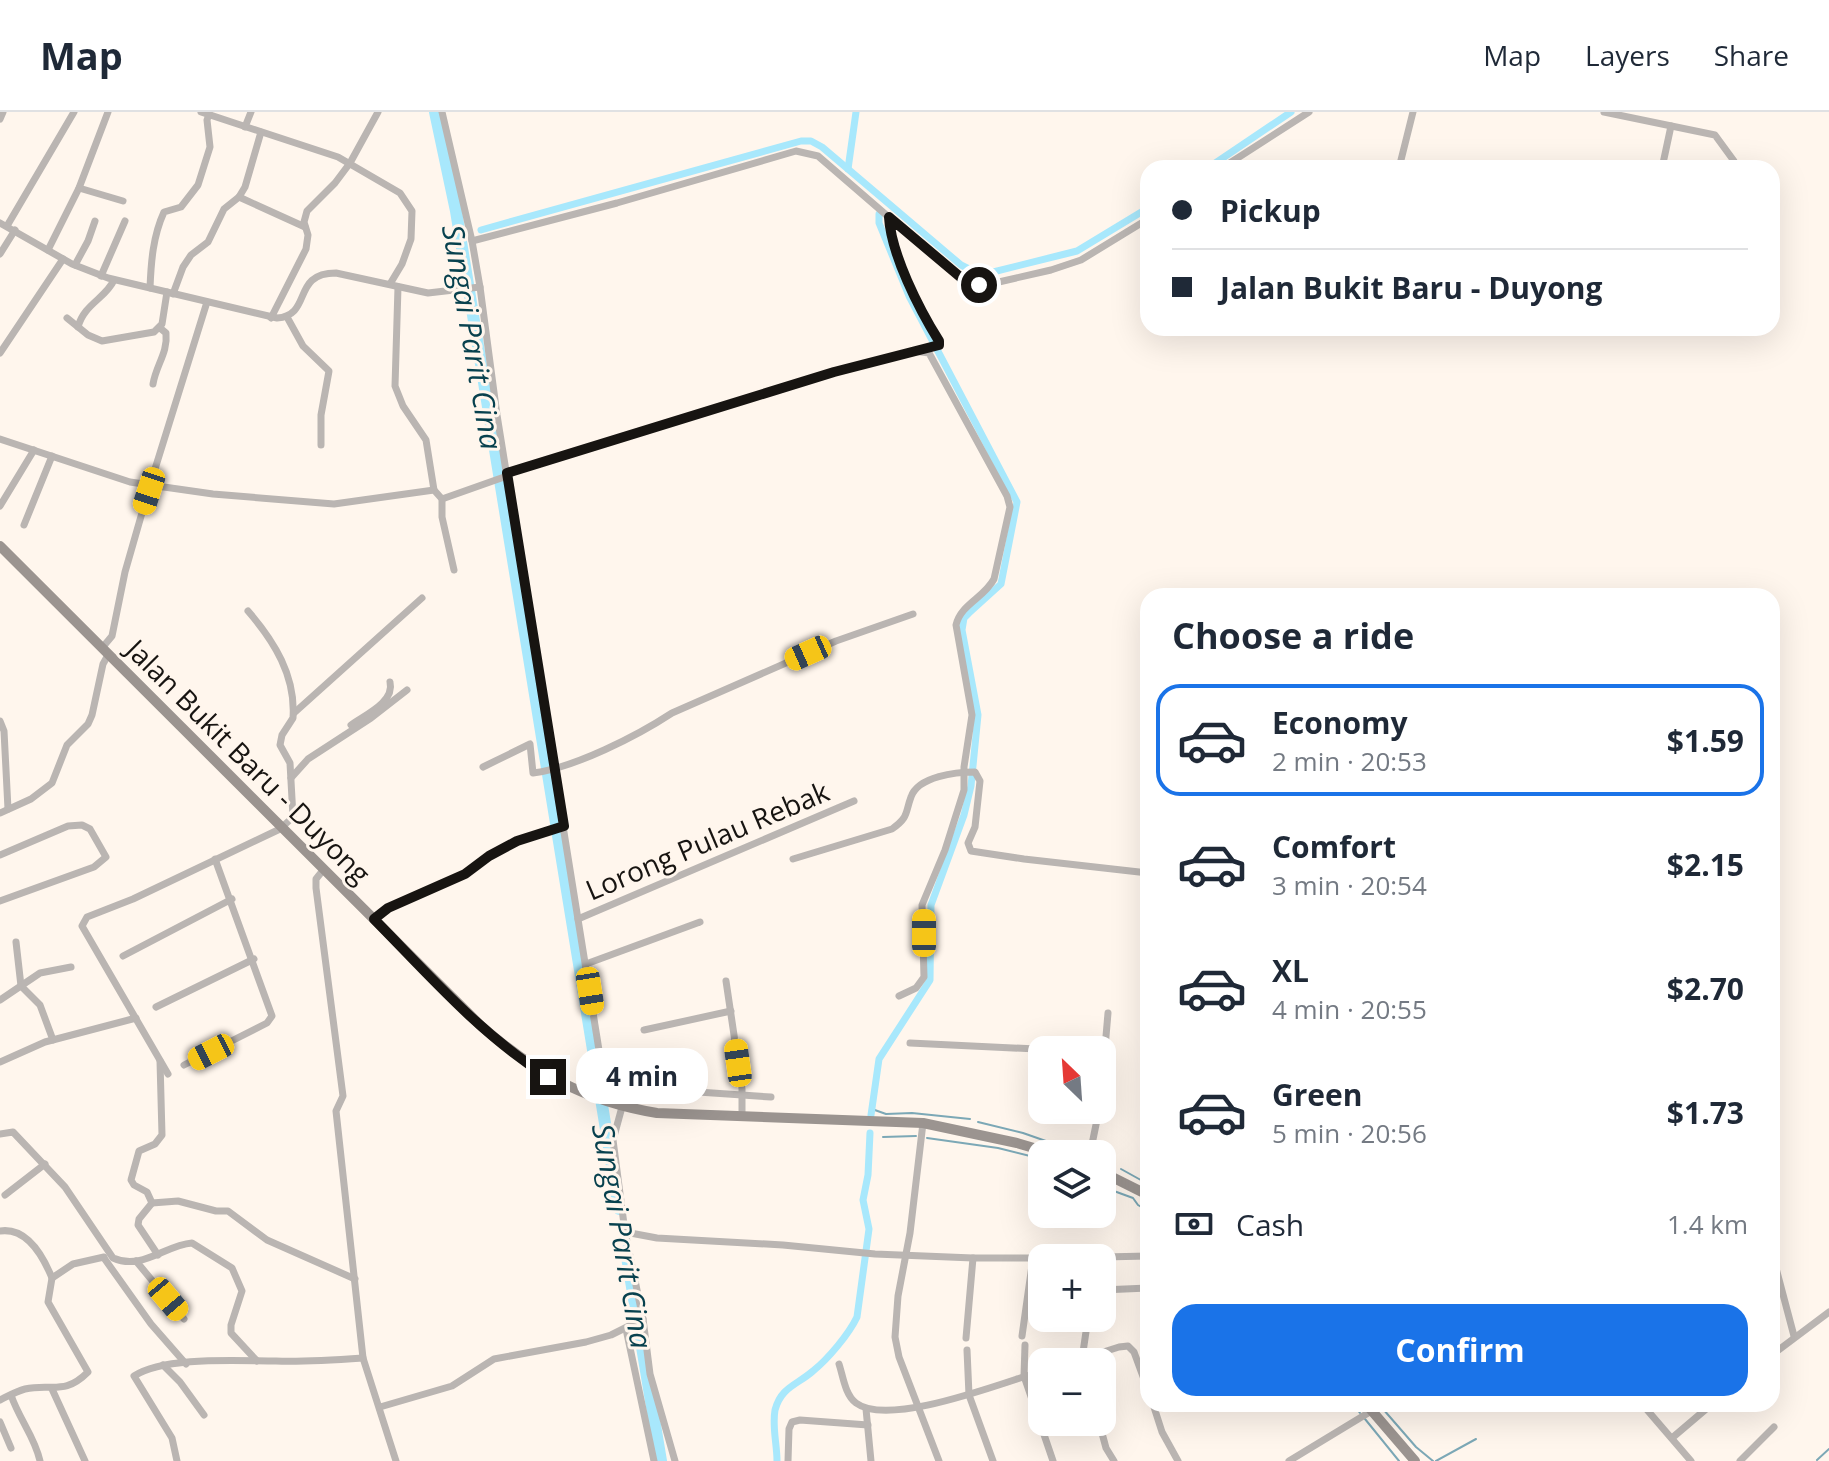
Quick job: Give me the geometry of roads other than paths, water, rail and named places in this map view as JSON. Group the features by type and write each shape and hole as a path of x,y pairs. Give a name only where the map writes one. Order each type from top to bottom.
{"main road":[{"name":"Jalan Bukit Baru - Duyong","path":"0,546 280,829 504,1046 548,1077 589,1097 657,1113 923,1123 1028,1146"},
{"path":"1116,1179 1140,1191"},
{"path":"1373,1412 1415,1461"}],"street":[{"path":"0,119 3,112"},
{"path":"0,254 7,227 74,112"},
{"path":"48,250 79,188 108,112"},
{"path":"245,127 251,112"},
{"path":"271,318 306,249 308,235 305,216 311,205 335,183 350,163 378,112"},
{"path":"442,112 472,241 549,771 562,826 603,1075 610,1086 771,1097"},
{"path":"1234,160 1309,112"},
{"path":"1401,160 1413,112"},
{"path":"1604,112 1644,116 1671,126 1715,135 1732,160"},
{"path":"150,288 153,245 164,212 181,207 203,175 210,147 207,113 330,154 400,193 412,211 411,239 394,286 395,386 403,406 428,446 434,490 442,499 442,517 454,570"},
{"path":"1664,160 1671,126"},
{"path":"67,318 102,341 154,332 160,328 170,293 191,255 208,242 224,209 239,197 255,160 261,132"},
{"path":"472,241 796,151 818,156 965,281 979,285 1051,270 1081,260 1140,224"},
{"path":"79,188 123,201"},
{"path":"239,197 305,227"},
{"path":"442,499 506,475 834,372 939,345 894,245 889,217"},
{"path":"75,265 95,221"},
{"path":"101,276 125,221"},
{"path":"7,227 63,259 101,276 271,318 287,317 296,310 308,283 323,273 336,273 428,293 477,288"},
{"path":"0,353 63,259"},
{"path":"78,327 90,305 111,287 114,280"},
{"path":"0,721 4,731 4,811 46,790 52,783 67,745 88,724 92,715 125,572 207,302"},
{"path":"287,317 303,346 329,371 321,415 321,445"},
{"path":"153,384 156,367 163,359 167,341 166,333 160,328"},
{"path":"899,996 916,988 924,977 922,905 958,814 968,772 972,715 956,625 958,615 989,588 994,579 1010,507 935,361 926,350"},
{"path":"0,439 130,482 213,494 334,504 434,490"},
{"path":"0,506 34,450"},
{"path":"24,525 52,456"},
{"path":"294,713 422,598"},
{"path":"168,1074 83,930 83,921 289,823 294,811 291,768 280,740 294,713 285,666 271,640 248,611"},
{"path":"483,767 530,744 533,773 549,771 836,641 913,614"},
{"path":"291,768 388,698 392,689 390,682"},
{"path":"291,778 308,759 407,690"},
{"path":"793,859 892,829 903,821 915,790 943,775 968,772 980,781 975,827 968,843 971,851 1140,872"},
{"name":"Lorong Pulau Rebak","path":"578,919 854,801"},
{"path":"0,855 75,824 90,829 106,857 94,867 0,901"},
{"path":"374,919 388,908 465,874 501,848 562,826"},
{"path":"184,1065 271,1020 271,1010 254,959 215,859"},
{"path":"324,869 316,879 316,888 343,1096 336,1111 363,1358 396,1461"},
{"path":"123,956 232,899"},
{"path":"586,964 700,922"},
{"path":"16,942 21,986 40,1005 53,1040"},
{"path":"156,1007 254,959"},
{"path":"0,1000 40,973 71,967"},
{"path":"726,981 742,1096 742,1117"},
{"path":"644,1030 731,1011"},
{"path":"1105,1036 1108,1013"},
{"path":"0,1062 53,1040 136,1018"},
{"path":"910,1043 1028,1049"},
{"path":"152,1203 147,1192 131,1180 139,1151 155,1144 162,1135 160,1059"},
{"path":"619,1106 613,1140 625,1232 650,1374 675,1461"},
{"path":"923,1123 898,1296 896,1348 939,1461"},
{"path":"0,1134 13,1132 65,1187 151,1324 186,1364"},
{"path":"5,1195 45,1164"},
{"path":"158,1255 138,1225 139,1219 152,1203 178,1201 228,1211 267,1240 355,1279"},
{"path":"0,1400 26,1389 52,1389 76,1383 88,1372 48,1302 52,1278 33,1244 18,1234 1,1229"},
{"path":"625,1232 657,1238 875,1254 1028,1258"},
{"path":"52,1278 73,1264 96,1257 136,1261 180,1244 192,1243 232,1268 242,1291 231,1333 257,1361"},
{"path":"1116,1257 1140,1256"},
{"path":"966,1338 973,1258"},
{"path":"136,1261 184,1319"},
{"path":"1780,1283 1794,1336"},
{"path":"1116,1289 1140,1288"},
{"path":"1780,1348 1829,1312"},
{"path":"1028,1317 1024,1376 1053,1461"},
{"path":"380,1407 452,1386 494,1359 586,1342 641,1320"},
{"path":"627,1327 654,1461"},
{"path":"1116,1350 1128,1346 1140,1368"},
{"path":"967,1350 969,1395 993,1461"},
{"path":"177,1461 172,1438 134,1376 144,1370 163,1365 363,1358"},
{"path":"839,1364 848,1393 866,1409 919,1408 1028,1375"},
{"path":"163,1365 204,1415"},
{"path":"52,1389 85,1461"},
{"path":"11,1395 37,1447 40,1461"},
{"path":"866,1409 871,1461"},
{"path":"1156,1412 1162,1432 1178,1461"},
{"path":"1289,1461 1362,1412"},
{"path":"1649,1412 1691,1461"},
{"path":"1672,1438 1703,1412"},
{"path":"0,1422 11,1448"},
{"path":"788,1461 792,1422 868,1425"},
{"path":"1740,1461 1774,1427"},
{"path":"1103,1436 1114,1461"}],"waterway":[{"name":"Sungai Parit Cina","path":"435,112 456,211 619,1209"},
{"path":"848,169 856,112"},
{"path":"1220,160 1291,112"},
{"path":"481,230 801,141 811,141 822,147 961,265 981,275 1077,251 1140,213"},
{"path":"871,1115 879,1059 930,980 931,905 964,815 971,786 978,715 962,630 964,618 1001,584 1017,502 909,296 879,223 879,214"},
{"path":"872,1109 886,1114 912,1113 970,1119"},
{"path":"978,1122 1043,1140"},
{"path":"777,1461 774,1423 781,1396 831,1353 857,1317 869,1229 863,1200 870,1133"},
{"path":"883,1137 916,1136"},
{"path":"927,1138 1028,1156"},
{"path":"1121,1169 1140,1180"},
{"path":"1116,1192 1133,1198 1140,1206"},
{"name":"Sungai Parit Cina","path":"626,1251 661,1461"},
{"path":"1386,1412 1416,1447 1433,1461"},
{"path":"1365,1419 1399,1461"},
{"path":"1436,1461 1476,1439"},
{"path":"1817,1460 1829,1449"}]}
